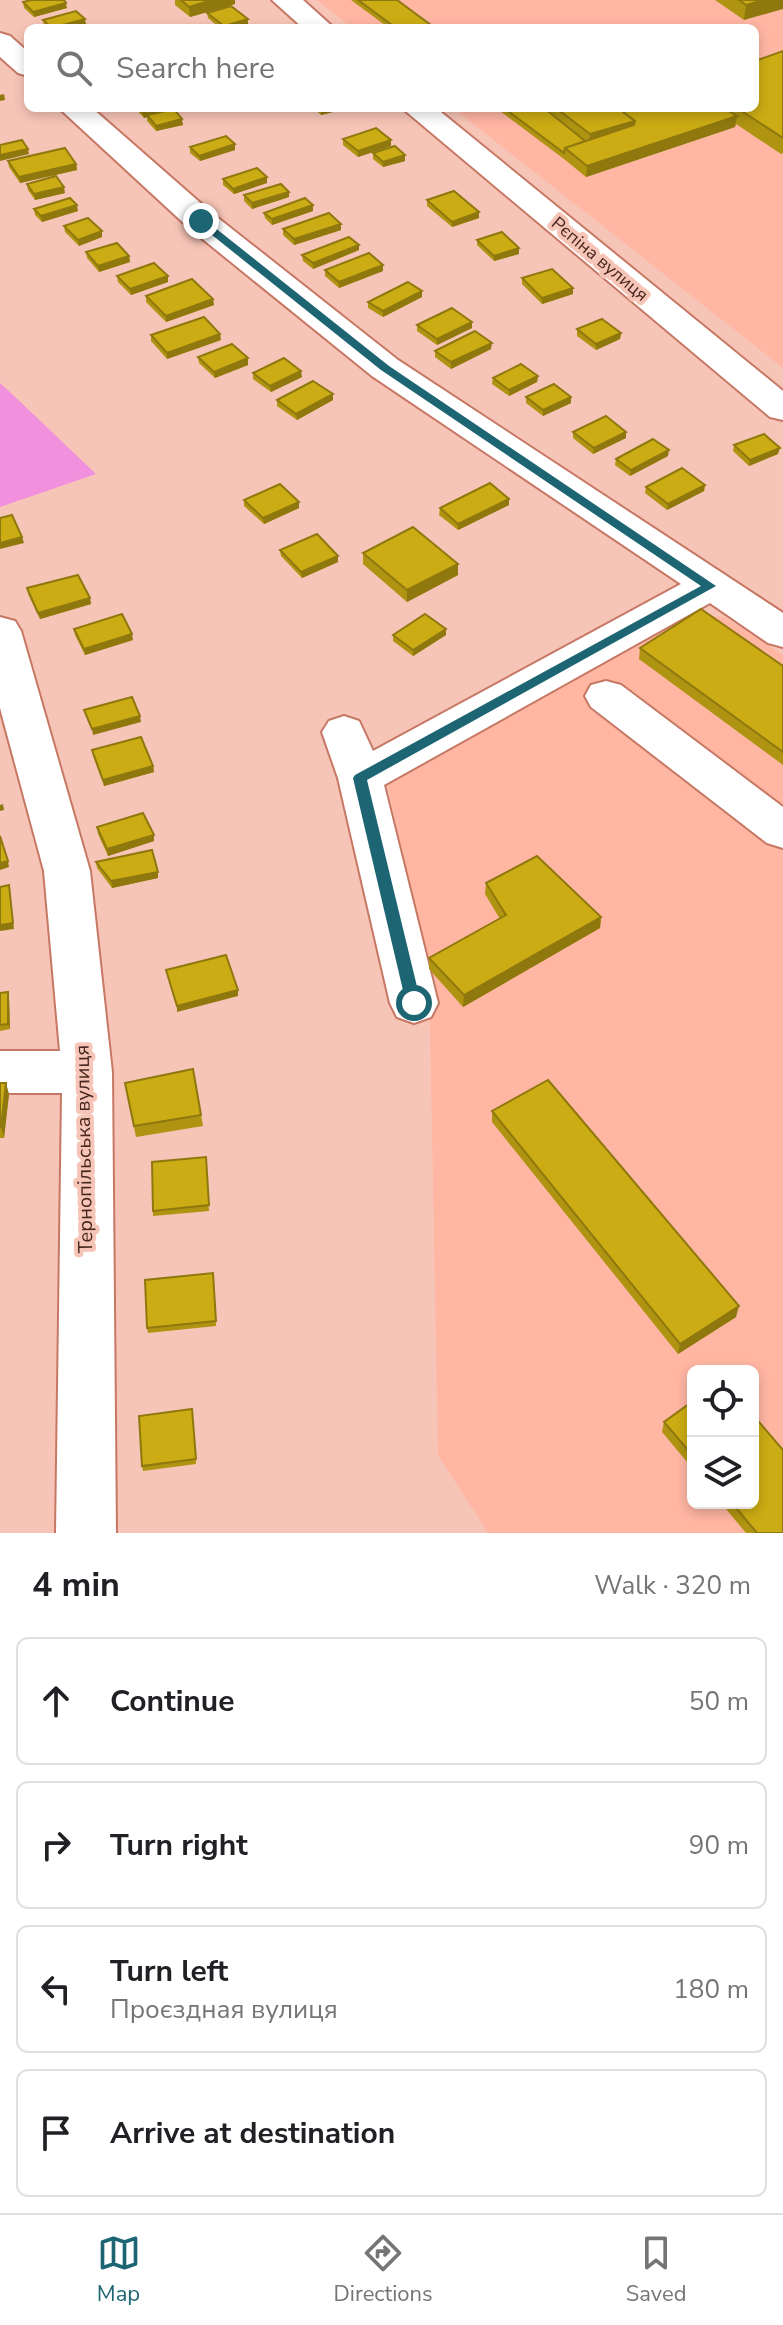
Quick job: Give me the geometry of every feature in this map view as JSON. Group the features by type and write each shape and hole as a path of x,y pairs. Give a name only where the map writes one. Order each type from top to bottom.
{"street":[{"path":"286,0 315,24"},
{"path":"0,42 24,63"},
{"path":"78,112 201,221 385,368 783,633"},
{"name":"Рєпіна вулиця","path":"422,112 783,409"},
{"path":"360,778 710,586"},
{"name":"Тернопільська вулиця","path":"0,631 67,871 87,1072 86,1533"},
{"path":"606,696 783,831"},
{"path":"344,732 360,778 414,1003"},
{"path":"0,1072 87,1072"}],"shaded area":[{"path":"317,0 783,0 783,368 458,112 759,112 759,24 347,24"},
{"path":"0,383 12,394 96,474 0,507"},
{"path":"686,612 726,618 783,655 783,1533 488,1533 438,1455 429,969 387,783"}],"building":[{"path":"64,0 66,3 33,12 23,2"},
{"path":"181,0 212,0 189,7"},
{"path":"358,0 397,0 430,24 391,24"},
{"path":"739,0 764,0 746,5"},
{"path":"231,6 248,19 221,24 207,13"},
{"path":"76,11 85,19 67,24 48,24 43,20"},
{"path":"783,51 783,138 743,112 759,112 759,60"},
{"path":"176,112 182,119 156,126 147,115"},
{"path":"509,112 549,112 585,141 565,148 564,153"},
{"path":"561,112 623,112 635,121 590,134"},
{"path":"623,112 730,112 737,116 587,166 565,148 634,125 635,121"},
{"path":"376,128 391,140 358,151 343,139"},
{"path":"226,136 235,144 199,156 190,147"},
{"path":"22,140 28,149 0,155 0,145"},
{"path":"395,146 405,155 383,162 373,153"},
{"path":"65,148 76,164 19,177 8,161"},
{"path":"257,168 267,177 233,189 223,179"},
{"path":"56,176 64,187 34,194 27,184"},
{"path":"281,184 289,192 252,203 244,195"},
{"path":"454,191 479,212 452,222 427,200"},
{"path":"70,198 77,205 41,216 34,209"},
{"path":"305,198 313,205 272,219 264,213"},
{"path":"329,213 341,224 294,239 283,229"},
{"path":"88,218 102,231 78,240 64,226"},
{"path":"502,232 519,248 494,256 477,240"},
{"path":"349,237 359,245 313,263 302,255"},
{"path":"117,243 129,256 98,266 86,252"},
{"path":"369,253 383,265 339,282 325,270"},
{"path":"154,263 168,276 130,289 117,276"},
{"path":"552,269 573,288 542,298 522,278"},
{"path":"192,279 213,299 166,316 146,296"},
{"path":"408,282 422,291 383,311 368,302"},
{"path":"452,308 472,322 437,339 417,325"},
{"path":"204,317 220,334 167,353 151,335"},
{"path":"602,319 621,333 596,344 577,329"},
{"path":"475,331 492,343 451,362 435,351"},
{"path":"232,344 248,358 214,372 198,357"},
{"path":"284,358 301,371 270,386 253,373"},
{"path":"521,364 538,376 509,390 493,378"},
{"path":"313,381 333,394 296,414 277,400"},
{"path":"554,384 571,397 543,410 526,397"},
{"path":"606,416 626,432 594,448 573,432"},
{"path":"764,434 780,448 750,460 734,445"},
{"path":"653,439 669,450 631,470 616,459"},
{"path":"682,468 705,485 668,504 646,487"},
{"path":"490,483 509,499 458,524 440,508"},
{"path":"280,484 299,502 263,518 244,500"},
{"path":"12,515 22,537 0,543 0,518"},
{"path":"413,527 458,564 407,590 363,553"},
{"path":"317,534 338,556 301,572 280,550"},
{"path":"78,575 90,598 38,613 27,588"},
{"path":"701,609 783,666 783,752 640,648"},
{"path":"122,614 132,634 84,649 74,629"},
{"path":"425,614 446,629 413,650 393,635"},
{"path":"132,697 140,716 92,729 84,710"},
{"path":"141,737 153,766 103,780 92,750"},
{"path":"143,813 154,835 107,849 97,827"},
{"path":"0,836 8,861 0,863"},
{"path":"152,850 158,872 111,881 96,862"},
{"path":"537,856 601,917 464,995 429,958 506,915 486,883"},
{"path":"9,885 13,923 0,925 0,887"},
{"path":"226,955 238,990 177,1006 166,970"},
{"path":"8,992 8,1024 0,1025 0,993"},
{"path":"193,1069 201,1115 134,1126 125,1083"},
{"path":"548,1080 739,1306 680,1344 492,1111"},
{"path":"0,1083 6,1083 1,1127 0,1127"},
{"path":"206,1157 209,1205 153,1211 152,1162"},
{"path":"213,1273 216,1321 147,1328 145,1280"},
{"path":"687,1405 687,1449 664,1422"},
{"path":"192,1409 196,1459 142,1466 139,1416"},
{"path":"759,1422 783,1450 783,1533 757,1533 737,1509 759,1509"}],"route":[{"path":"201,221 385,368 710,586 360,778 414,1003"}]}
